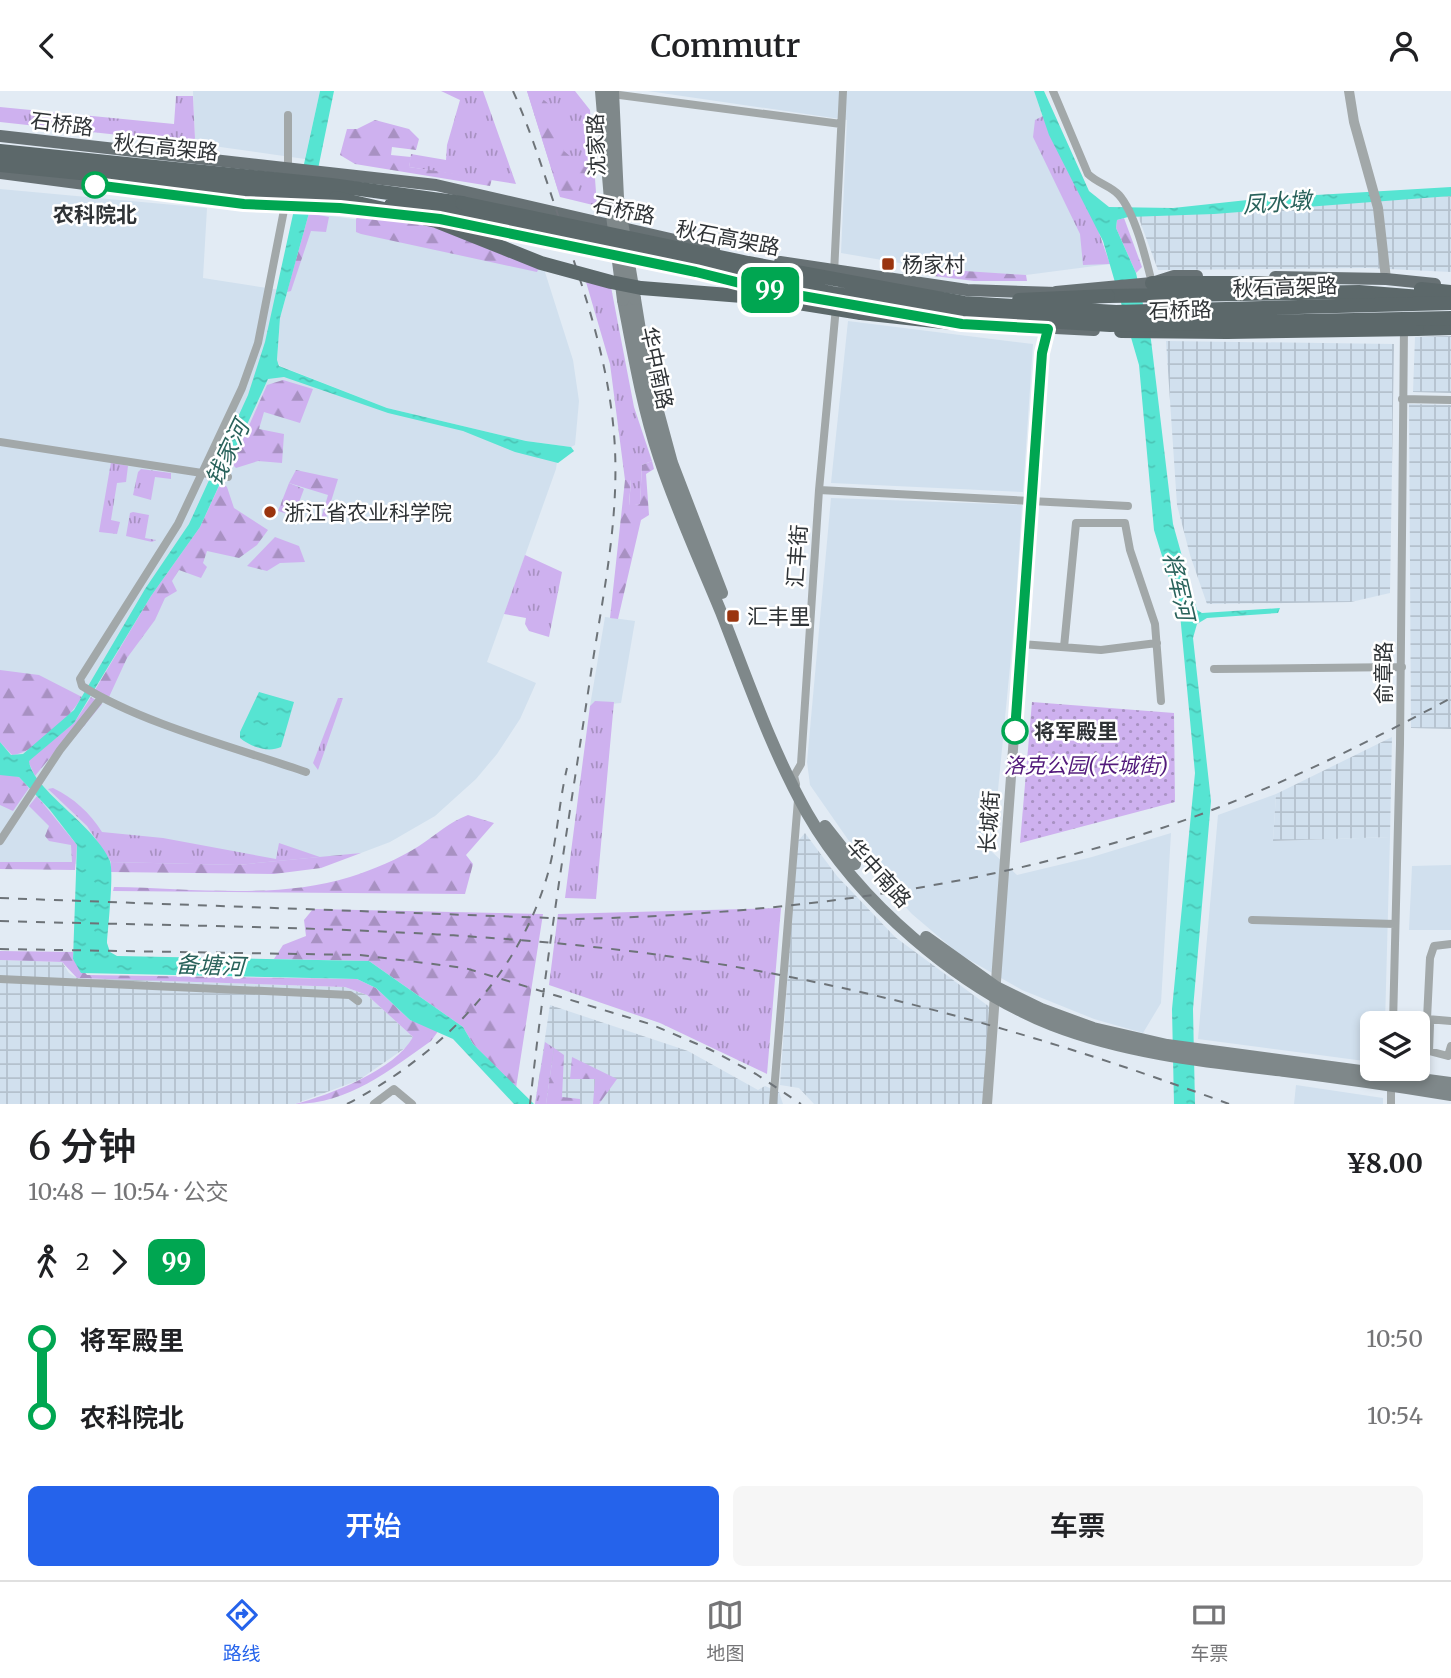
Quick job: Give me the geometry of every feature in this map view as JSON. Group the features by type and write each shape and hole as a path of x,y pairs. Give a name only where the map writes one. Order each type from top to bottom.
{"highway":[{"name":"秋石高架路","path":"0,151 344,186 447,200 748,263 964,303 1116,312 1451,303"},
{"name":"秋石高架路","path":"0,165 336,198 449,214 837,295 964,316 1110,324 1451,318"},
{"path":"336,198 436,221 541,263 611,282 641,288 767,298 861,313 962,324"},
{"path":"1151,283 1339,284 1451,292"},
{"path":"964,303 1108,296 1343,292 1433,297"},
{"path":"1124,331 1227,333 1451,326"}],"main road":[{"name":"沈家路","path":"607,92 614,199 629,299"},
{"name":"石桥路","path":"0,136 457,189 574,219 773,261 967,290 1056,292 1146,300 1451,297"},
{"name":"石桥路","path":"0,173 215,201 316,207 474,225 768,290 962,324 1124,331"},
{"path":"1056,292 1151,283 1174,276 1386,279 1451,286"},
{"name":"华中南路","path":"629,299 672,463 762,703 794,776 822,823 876,890 910,924 996,992"},
{"name":"华中南路","path":"629,299 636,367 660,459 765,730 799,797 834,853 900,925 945,964 1053,1025 1166,1050 1360,1072"},
{"name":"石桥路","path":"1156,331 1404,323 1451,326"},
{"name":"华中南路","path":"1408,1081 1451,1095"},
{"name":"华中南路","path":"1430,1081 1451,1083"}],"street":[{"name":"汇丰街","path":"773,1104 799,797 794,776 801,764 819,490 836,302 834,270 843,91"},
{"path":"1053,91 1088,174 1097,183 1111,188 1124,203 1151,283"},
{"path":"1349,91 1354,122 1374,197 1386,279"},
{"path":"607,92 841,124"},
{"path":"288,115 291,170"},
{"path":"288,205 252,364 178,524 80,679 82,686 101,698 306,772"},
{"name":"长城街","path":"987,1104 1042,353 1056,292"},
{"name":"俞章路","path":"1393,1011 1401,667 1404,323"},
{"path":"1402,399 1451,400"},
{"path":"0,442 203,471 228,477"},
{"path":"819,490 1128,506"},
{"path":"1064,647 1076,523 1125,523 1130,550 1155,624 1161,701"},
{"path":"1021,644 1101,650 1157,643"},
{"path":"1214,669 1401,667"},
{"path":"0,841 42,776 101,698"},
{"path":"1252,920 1395,924"},
{"path":"1427,1011 1430,958 1434,946 1451,944"},
{"path":"0,979 350,995 358,1001"},
{"path":"1430,1019 1451,1021"},
{"path":"1430,1051 1448,1056 1451,1046"},
{"path":"1391,1104 1392,1081"},
{"path":"374,1104 394,1089 412,1104"}],"shaded area":[{"path":"193,91 320,91 305,159 192,143 195,137"},
{"path":"648,91 1034,91 1049,135 1110,264 1026,275 952,272 841,253 847,120"},
{"name":"浙江省农业科学院","path":"0,189 207,208 203,278 280,290 267,366 389,411 558,454 556,469 487,662 536,683 520,719 497,754 476,779 435,816 390,842 361,853 277,864 163,866 0,862"},
{"path":"1451,196 1451,272 1367,268 1158,270 1138,216"},
{"path":"309,213 427,229 544,269 573,360 579,401 575,445 571,447 526,441 387,408 280,366 277,361 280,318"},
{"path":"848,321 1033,344 1023,492 831,483"},
{"path":"1451,336 1451,393 1413,392 1415,337"},
{"path":"1166,341 1394,344 1390,593 1351,602 1207,604 1177,505"},
{"path":"1409,404 1451,405 1451,729 1411,728"},
{"path":"831,498 1022,505 1015,615 992,852 1017,875 1092,857 1171,833 1161,1003 1143,1033 1094,1019 1022,990 959,954 912,914 865,864 810,785 807,762"},
{"path":"605,617 635,621 621,703 590,706"},
{"path":"1392,737 1390,837 1273,841 1276,794"},
{"path":"1276,794 1273,841 1390,837 1385,1011 1360,1011 1360,1060 1198,1039 1218,815"},
{"path":"805,833 837,876 895,937 991,1008 982,1104 814,1104 799,1088 780,1085 797,842"},
{"path":"1451,865 1451,930 1409,930 1412,866"},
{"path":"0,960 62,962 69,973 77,978 345,987 367,995 413,1037 408,1046 359,1080 295,1104 0,1104"},
{"path":"550,1005 688,1051 758,1090 765,1086 779,1092 783,1104 535,1104"},
{"path":"1296,1085 1383,1098 1383,1104 1294,1104"}],"green space":[{"path":"441,91 483,91 516,184 409,167 411,154 446,160 447,145 460,100"},
{"path":"527,91 575,91 590,110 597,206 560,197"},
{"path":"527,91 540,91 542,99 556,114 563,136 564,151 571,157 587,159 590,165 587,183 579,184 576,195 565,195 558,190"},
{"path":"176,96 193,96 195,138 192,143 0,122 0,107 174,124"},
{"path":"1043,116 1097,227 1110,264 1083,265 1080,234 1033,137 1035,120"},
{"path":"375,120 409,129 419,139 416,150 392,147 391,155 411,157 409,167 492,179 490,186 355,164 340,155 347,129 357,129"},
{"path":"309,213 329,217 326,232 311,231 291,291 287,292"},
{"path":"359,215 427,225 541,263 537,272 361,234 356,232 356,219"},
{"path":"1124,218 1142,267 1136,273 1116,228 1117,220"},
{"path":"934,269 1026,275 1027,281 974,281 934,276"},
{"path":"586,282 611,287 634,407 652,461 642,465 640,504 629,506 631,480 625,480 610,364"},
{"path":"283,380 313,389 300,423 264,412 259,429 284,434 282,463 258,461 236,468 232,464 267,385"},
{"path":"652,461 654,469 646,474 649,515 641,520 618,619 610,618 625,480 631,479 629,505 640,504 642,465"},
{"path":"111,462 128,466 126,482 117,483 111,520 120,522 117,534 99,532"},
{"path":"141,469 171,473 171,479 155,477 151,500 133,495"},
{"path":"296,470 338,479 325,521 321,519 328,495 289,483"},
{"path":"221,482 227,487 234,508 268,530 257,545 239,558 207,551 203,563 207,567 201,578 179,570 172,581 177,591 165,598 155,620 127,658 109,697 95,690 151,596 200,527"},
{"path":"289,483 304,489 294,516 278,511"},
{"path":"130,513 149,515 145,538 156,540 152,542 126,536"},
{"path":"275,537 299,546 305,562 280,563 267,571 247,566"},
{"path":"525,555 562,572 549,637 529,631 525,624 526,618 504,614"},
{"path":"0,670 39,675 82,697 70,714 41,741 21,753 12,755 0,742"},
{"path":"91,697 102,704 75,737 67,737 35,776 28,761 74,723"},
{"path":"338,698 343,698 318,770 313,763"},
{"path":"595,701 614,702 596,899 565,898 590,706"},
{"name":"洛克公园(长城街)","path":"1032,702 1174,713 1175,802 1020,843"},
{"path":"0,775 19,777 29,788 13,811 0,805"},
{"path":"53,788 81,807 102,832 163,838 276,859 279,843 320,857 237,865 111,862 87,826 48,789"},
{"path":"37,796 77,845 75,870 0,869 0,862 72,862 71,845 49,841 45,836 49,826 29,806"},
{"path":"468,815 494,823 466,855 473,864 465,894 113,891 114,887 263,891 322,884 394,860"},
{"path":"361,853 321,868 274,874 110,872 111,862 237,865"},
{"path":"781,908 767,1074 660,1023 549,985 558,914"},
{"path":"313,909 543,914 516,1088 473,1044 463,1027 369,961 274,959 283,945 306,936 304,920"},
{"path":"0,951 73,952 73,959 87,975 357,979 376,988 410,1020 439,1030 431,1041 400,1063 351,1092 295,1104 343,1088 377,1070 404,1049 413,1037 367,995 345,987 77,978 62,962 0,960"},
{"path":"545,1042 554,1048 546,1104 535,1104"},
{"path":"554,1048 564,1055 562,1097 580,1099 580,1104 546,1104"},
{"path":"572,1057 617,1079 599,1104 593,1104 595,1079 570,1079"}],"water":[{"path":"320,91 334,91 309,213 280,318 277,360 279,366 387,408 526,441 571,447 574,451 558,463 515,452 463,431 388,413 284,377 268,379 200,527 151,596 74,723 29,761 41,784 92,835 110,861 107,943 110,952 117,956 369,961 463,1027 473,1044 534,1104 514,1104 453,1039 410,1020 376,988 357,979 81,973 73,959 77,845 50,810 19,777 0,775 0,742 11,755 23,754 74,710 145,589 189,524 248,395 265,342"},
{"path":"1034,91 1044,91 1089,191 1109,207 1173,208 1266,198 1451,187 1451,196 1214,214 1128,217 1117,220 1116,228 1136,273 1151,340 1173,524 1197,610 1202,613 1280,608 1278,613 1207,618 1197,624 1193,638 1211,801 1193,1009 1195,1104 1174,1104 1172,1009 1195,773 1180,614 1154,530 1139,365 1103,241 1049,135"},
{"path":"259,692 294,702 281,747 276,749 260,748 240,738 240,732"}],"railway":[{"path":"513,91 526,121 593,323 611,406 615,466 609,561 557,895 530,1104"},
{"path":"0,898 578,919 726,911 873,895 1019,868 1162,828 1310,769 1451,698"},
{"path":"347,1104 411,1064 441,1040 468,1013 514,952 545,883 567,768"},
{"path":"0,921 466,936 621,950 699,961 777,974 930,1009 1081,1053 1229,1104"},
{"path":"0,949 360,955 465,968 650,1024 709,1049 756,1074 801,1104"}],"bus line":[{"name":"99","path":"95,185 244,204 340,208 440,219 696,272 768,290 962,324 1048,329 1042,353 1015,731"}],"place":[{"name":"农科院北","path":"95,185"},
{"name":"杨家村","path":"888,264"},
{"name":"浙江省农业科学院","path":"270,512"},
{"name":"汇丰里","path":"733,616"},
{"name":"将军殿里","path":"1015,731"}],"water label":[{"name":"凤水墩","path":"1277,202"},
{"name":"钱家河","path":"227,453"},
{"name":"将军河","path":"1179,586"},
{"name":"备塘河","path":"210,965"}]}
